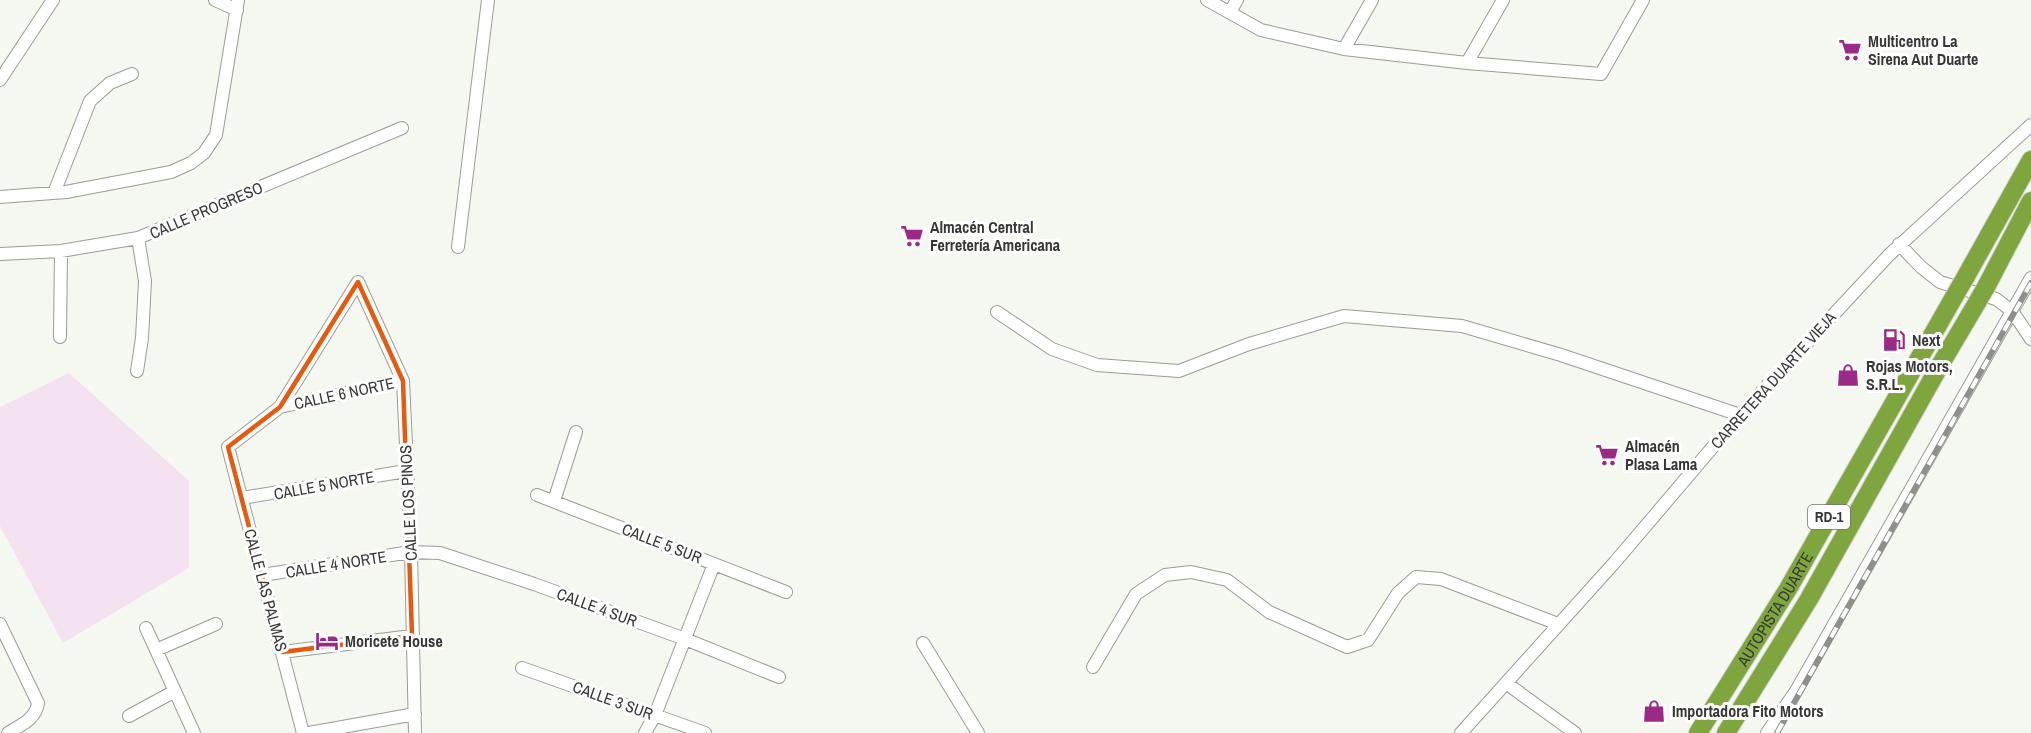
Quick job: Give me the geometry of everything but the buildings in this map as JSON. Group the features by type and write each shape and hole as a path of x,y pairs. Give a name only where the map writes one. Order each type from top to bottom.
{"highway":[{"name":"AUTOPISTA DUARTE","path":"1698,733 1788,589 2031,160"},
{"name":"AUTOPISTA DUARTE","path":"1726,733 1809,599 1986,287 2031,201"}],"street":[{"path":"0,80 53,0"},
{"path":"0,197 54,193 171,172 191,163 204,153 216,135 238,5 215,0"},
{"path":"458,247 488,0"},
{"path":"1207,0 1261,30 1344,49 1467,63 1601,74 1643,0"},
{"path":"1230,12 1237,0"},
{"path":"1344,49 1372,0"},
{"path":"1467,63 1503,0"},
{"path":"54,193 90,101 110,83 132,74"},
{"name":"CARRETERA DUARTE VIEJA","path":"1461,733 1615,562 1740,415 1899,244 2031,125"},
{"name":"CALLE PROGRESO","path":"0,254 61,251 138,238 402,128"},
{"path":"137,371 145,290 138,238"},
{"path":"1899,244 1921,267 1940,282 1996,299 2012,311 2031,339"},
{"path":"60,337 61,251"},
{"path":"1767,733 1802,681 2031,278"},
{"name":"CALLE LOS PINOS","path":"280,406 358,282 403,381 411,552 415,733"},
{"path":"997,312 1052,349 1097,364 1179,371 1249,344 1344,316 1462,326 1561,354 1740,415"},
{"name":"CALLE 6 NORTE","path":"228,447 280,406 403,381"},
{"path":"554,501 576,432"},
{"name":"CALLE LAS PALMAS","path":"228,447 303,733"},
{"name":"CALLE 5 NORTE","path":"242,498 406,471"},
{"name":"CALLE 5 SUR","path":"537,495 786,592"},
{"name":"CALLE 4 NORTE","path":"262,575 411,552"},
{"name":"CALLE 4 SUR","path":"411,552 440,553 534,584 684,639 779,677"},
{"path":"645,733 655,715 714,564"},
{"path":"1093,668 1136,594 1165,575 1191,572 1227,580 1269,612 1347,647 1368,640 1398,593 1416,577 1441,579 1558,624"},
{"path":"0,624 5,651 38,703 37,712 8,733"},
{"path":"156,651 216,624"},
{"path":"146,628 194,733"},
{"path":"282,652 412,636"},
{"path":"923,643 978,733"},
{"name":"CALLE 3 SUR","path":"522,668 705,733"},
{"path":"1506,683 1575,733"},
{"path":"129,716 175,692"},
{"path":"309,733 415,714"}],"highlighted area":[{"path":"358,282 403,381 412,636 282,652 228,447 280,407"}],"shaded area":[{"path":"69,373 189,481 189,568 63,643 0,526 0,407"}],"railway":[{"path":"1777,733 2031,283"}],"place":[{"name":"Multicentro La Sirena Aut Duarte","path":"1850,50"},
{"name":"Almacén Central Ferretería Americana","path":"912,236"},
{"name":"Next","path":"1894,340"},
{"name":"Rojas Motors, S.R.L.","path":"1848,375"},
{"name":"Almacén Plasa Lama","path":"1607,455"},
{"name":"Moricete House","path":"327,641"},
{"name":"Importadora Fito Motors","path":"1654,711"}]}
